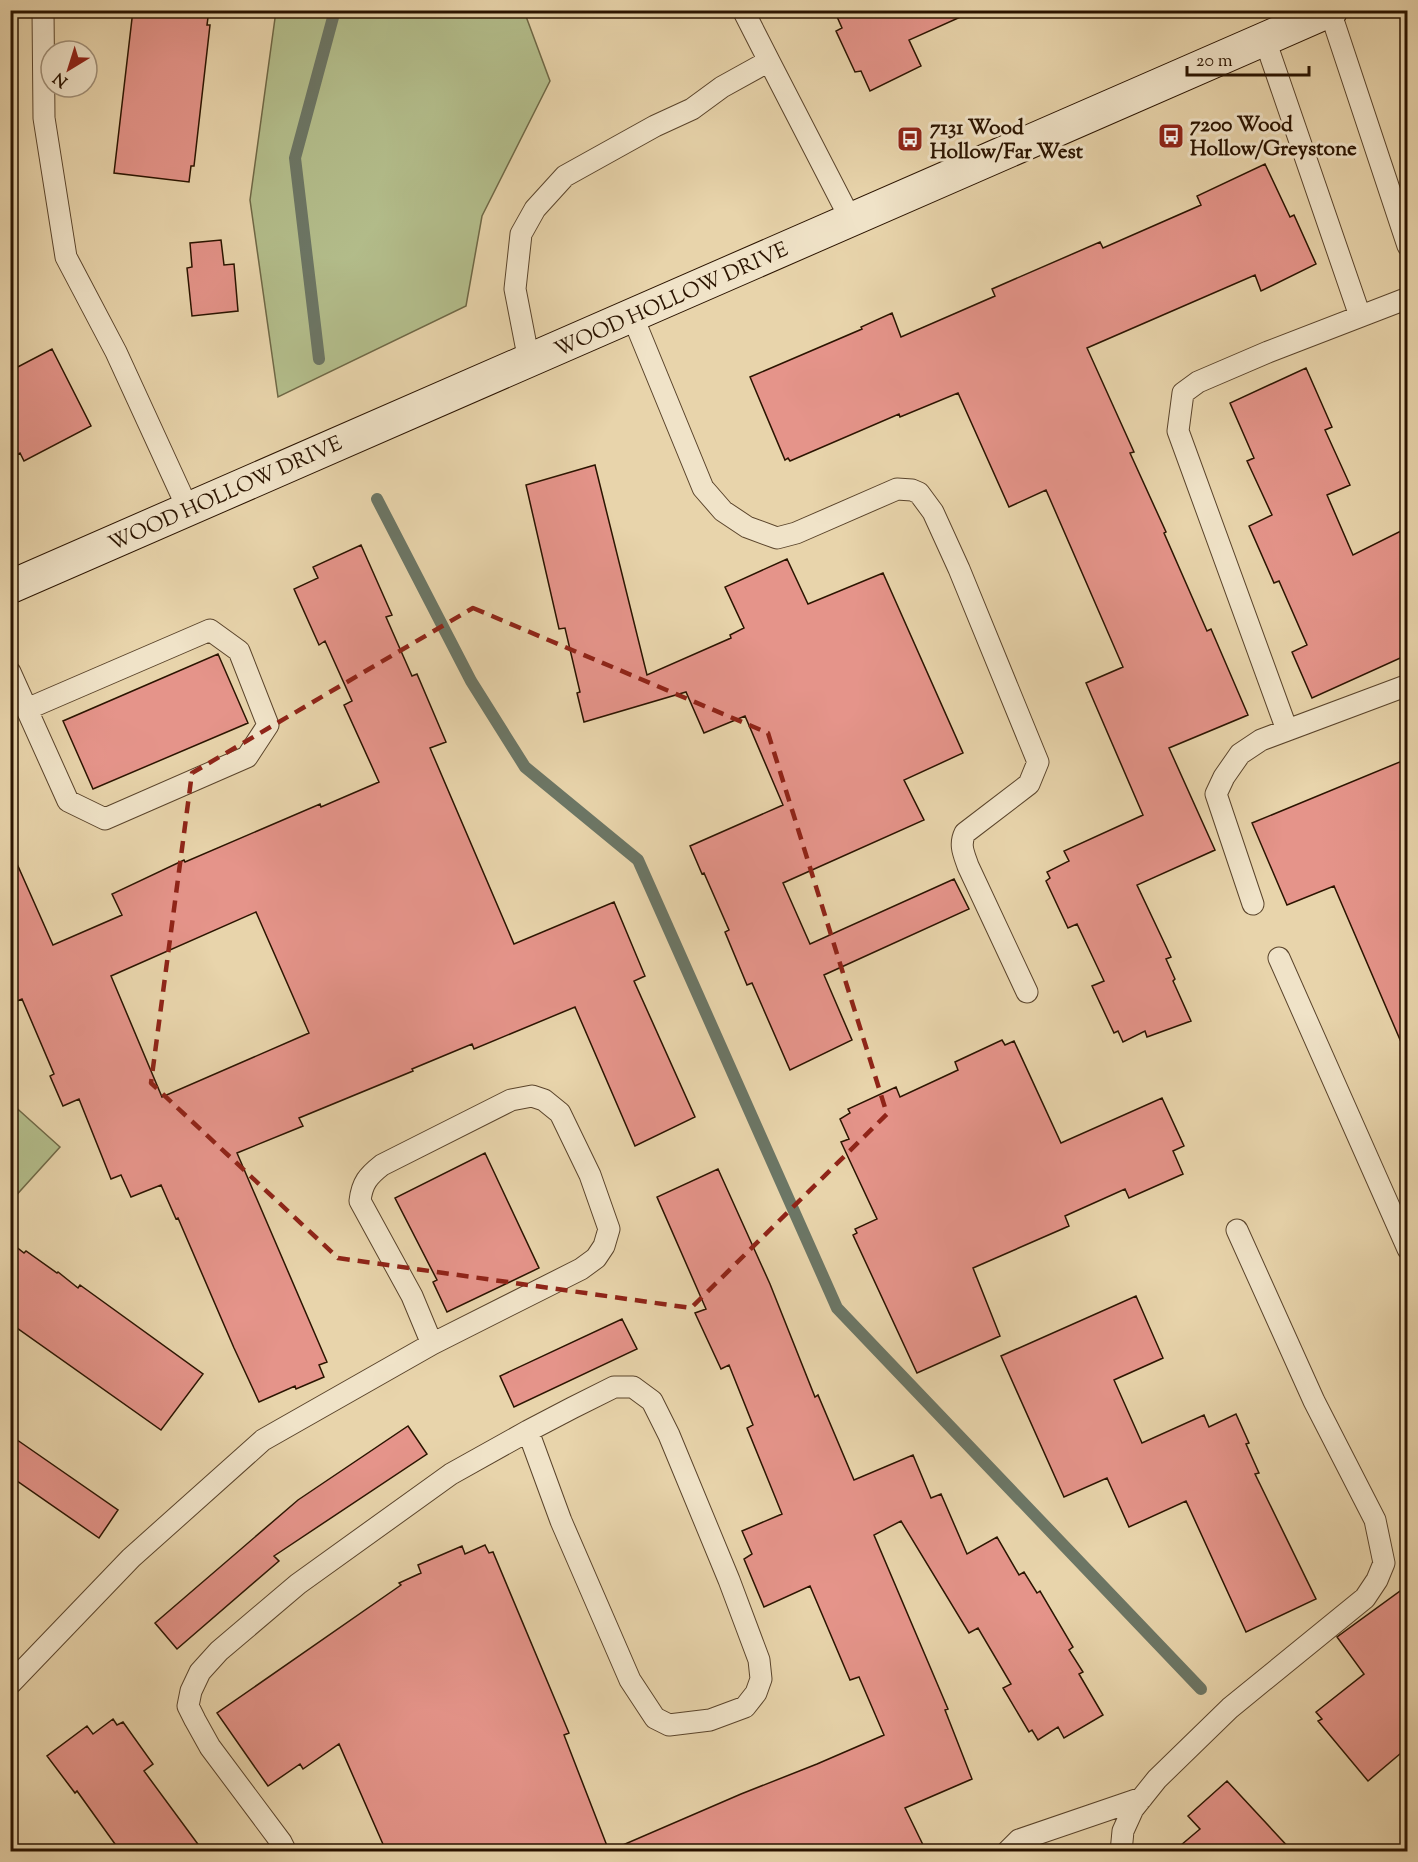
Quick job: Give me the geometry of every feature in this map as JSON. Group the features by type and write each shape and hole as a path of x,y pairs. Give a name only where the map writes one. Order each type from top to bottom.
{"street":[{"name":"WOOD HOLLOW DRIVE","path":"10,587 1330,11"}],"lane":[{"path":"43,10 44,118 66,257 116,352 188,509"},
{"path":"743,10 851,220"},
{"path":"1330,11 1407,246"},
{"path":"1265,40 1360,316"},
{"path":"529,361 515,289 520,234 535,209 565,176 655,126 692,109 722,87 769,61"},
{"path":"1287,730 1178,431 1183,393 1198,382 1407,298"},
{"path":"632,315 703,488 723,511 747,527 777,538 796,533 897,489 919,493 933,512 1038,762 1029,784 991,811 965,833 961,840 961,847 968,866 1027,992"},
{"path":"10,672 68,801 105,819 248,757 267,725 238,651 210,630 27,709"},
{"path":"1253,904 1216,794 1224,777 1240,754 1261,740 1407,685"},
{"path":"1279,958 1407,1249"},
{"path":"10,1684 131,1558 263,1440 432,1344 582,1269 596,1258 604,1246 609,1229 590,1174 560,1113 544,1100 532,1096 512,1100 382,1165 367,1177 360,1201 412,1296 432,1344"},
{"path":"1121,1851 1123,1831 1133,1809 1157,1779 1230,1708 1365,1598 1377,1580 1384,1563 1375,1520 1314,1401 1237,1230"},
{"path":"286,1851 210,1747 188,1706 191,1691 200,1672 219,1651 298,1584 451,1474 528,1431 614,1387 633,1387 652,1401 669,1435 721,1559 759,1660 761,1679 756,1693 745,1707 710,1720 669,1725 655,1718 630,1680 561,1521 528,1431"},
{"path":"1007,1851 1019,1840 1142,1798"}],"highlighted area":[{"path":"473,608 768,733 887,1114 691,1308 338,1258 151,1083 192,773"}],"green space":[{"path":"276,11 524,11 550,81 482,216 466,306 278,397 250,200"},
{"path":"11,1103 60,1147 11,1201"}],"building":[{"path":"133,10 209,10 207,25 210,25 194,166 191,166 189,182 114,173"},
{"path":"834,10 976,10 909,40 921,66 870,91 861,71 855,72 836,31 842,28"},
{"path":"1265,164 1290,217 1294,215 1316,264 1261,291 1255,275 1087,348 1134,452 1130,453 1166,532 1164,533 1207,631 1211,629 1248,715 1169,748 1215,850 1137,885 1171,957 1166,959 1191,1021 1147,1037 1145,1031 1123,1042 1118,1031 1114,1033 1092,986 1104,981 1077,924 1068,928 1046,881 1050,878 1047,872 1069,861 1064,851 1143,815 1086,683 1123,667 1046,490 1009,507 958,393 900,417 899,414 790,461 788,458 785,460 750,377 862,329 861,327 892,313 901,337 995,296 992,289 1100,242 1103,248 1201,205 1197,196"},
{"path":"221,240 224,265 234,264 238,311 192,316 187,268 192,267 190,243"},
{"path":"52,349 91,426 24,461 20,453 10,459 10,371"},
{"path":"1306,368 1332,427 1325,430 1350,485 1327,495 1353,555 1407,528 1407,655 1312,698 1292,652 1307,645 1279,581 1274,583 1249,526 1272,515 1247,461 1254,458 1230,403"},
{"path":"595,465 647,675 731,638 730,635 744,628 725,587 787,559 808,604 883,573 963,753 904,780 924,820 783,883 810,944 954,879 969,909 824,975 852,1040 790,1070 752,983 747,985 725,932 729,930 690,846 783,805 745,716 704,733 686,692 584,722 577,693 580,692 565,628 559,629 526,485"},
{"path":"361,545 392,615 386,617 412,676 417,674 446,742 430,748 514,944 614,902 645,976 634,981 695,1117 635,1146 575,1007 474,1049 472,1044 412,1069 413,1071 299,1118 303,1126 237,1153 327,1362 319,1365 324,1377 296,1389 295,1386 259,1402 178,1218 176,1219 161,1185 131,1197 121,1175 111,1179 79,1099 63,1106 50,1076 54,1074 22,999 10,1004 10,848 53,945 122,915 112,894 184,860 185,862 320,804 321,807 379,782 344,705 352,701 325,641 319,645 294,589 318,578 313,567","holes":["256,912 309,1033 162,1097 111,976"]},
{"path":"218,654 248,723 93,789 63,721"},
{"path":"1407,759 1407,1056 1334,886 1287,905 1252,823"},
{"path":"1002,1040 1005,1045 1014,1041 1061,1143 1162,1098 1184,1146 1173,1151 1183,1174 1129,1198 1125,1189 1065,1216 1069,1226 973,1268 1000,1336 917,1373 853,1235 857,1233 855,1229 877,1219 841,1142 849,1139 840,1119 850,1113 848,1109 896,1087 900,1097 958,1070 955,1062"},
{"path":"485,1153 539,1268 447,1312 433,1282 437,1280 395,1198"},
{"path":"718,1169 770,1284 815,1397 818,1395 854,1480 913,1455 931,1498 941,1494 967,1554 997,1537 1019,1575 1024,1572 1037,1593 1040,1591 1073,1647 1069,1650 1083,1672 1079,1674 1103,1715 1064,1738 1058,1727 1038,1740 1032,1730 1029,1732 1003,1688 1011,1684 978,1628 969,1633 901,1521 874,1535 948,1709 945,1710 972,1779 905,1808 926,1851 609,1851 884,1735 859,1677 850,1680 810,1586 764,1607 744,1559 752,1554 742,1531 782,1514 747,1428 753,1425 729,1365 721,1369 695,1313 706,1309 657,1197"},
{"path":"10,1242 24,1253 26,1251 58,1272 78,1288 80,1285 203,1374 161,1430 10,1323"},
{"path":"1136,1296 1163,1358 1114,1380 1142,1443 1204,1415 1209,1427 1236,1414 1259,1473 1255,1474 1316,1599 1246,1632 1186,1501 1129,1527 1107,1478 1064,1497 1001,1356"},
{"path":"622,1319 637,1349 514,1407 500,1376"},
{"path":"408,1426 427,1454 274,1556 279,1561 177,1649 155,1623 298,1500"},
{"path":"10,1435 118,1510 99,1538 10,1476"},
{"path":"485,1545 489,1553 493,1552 569,1733 564,1735 609,1851 386,1851 339,1744 303,1769 300,1764 268,1786 217,1713 401,1585 399,1583 421,1573 418,1565 462,1546 465,1554"},
{"path":"1407,1586 1407,1748 1368,1781 1318,1721 1322,1719 1316,1712 1364,1674 1337,1637"},
{"path":"113,1719 117,1725 123,1722 153,1764 144,1771 203,1851 120,1851 77,1791 75,1793 47,1756 87,1726 93,1734"},
{"path":"1227,1781 1292,1851 1174,1851 1200,1829 1188,1816"}],"waterway":[{"path":"319,359 295,158 335,10"},
{"path":"377,499 471,681 525,767 638,860 837,1308 1201,1689"}],"place":[{"name":"7200 Wood Hollow/Greystone","path":"1171,136"},
{"name":"7131 Wood Hollow/Far West","path":"910,139"}]}
